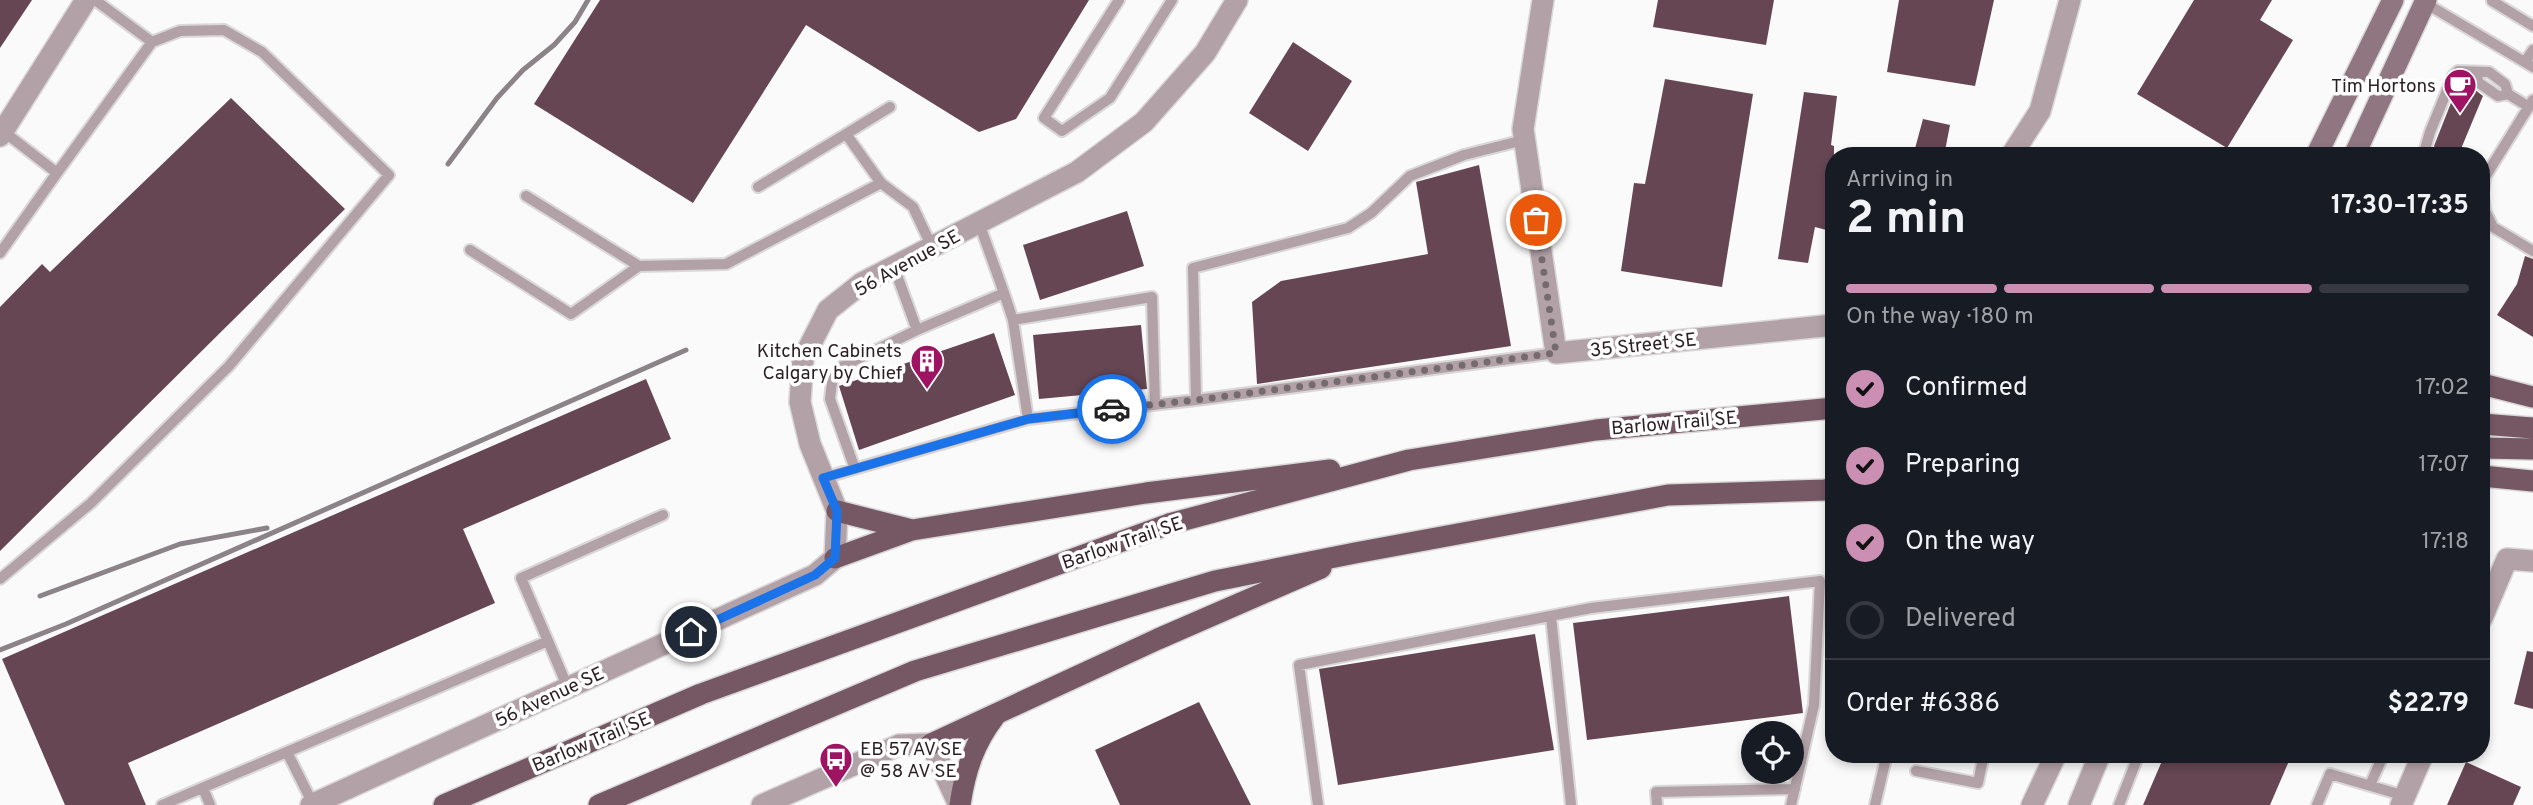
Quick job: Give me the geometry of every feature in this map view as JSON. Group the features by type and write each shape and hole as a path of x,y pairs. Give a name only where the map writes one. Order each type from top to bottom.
{"main road":[{"path":"2490,386 2533,397"},
{"name":"Barlow Trail SE","path":"444,805 701,694 1169,524 1409,460 1596,430 1825,409"},
{"path":"2490,425 2533,428"},
{"path":"2490,448 2533,449"},
{"path":"835,558 912,530 1146,493 1409,460"},
{"path":"2490,477 2533,481"},
{"path":"599,805 915,671 1215,581 1668,495 1825,490"},
{"path":"837,511 912,530"},
{"path":"931,744 1158,639 1354,553"},
{"path":"959,805 965,775 975,747 996,714"}],"street":[{"path":"2,134 86,0"},
{"name":"56 Avenue SE","path":"312,805 815,575 835,558 837,511 810,444 800,402 803,359 828,310 862,284 1077,172 1144,122 1205,53 1237,0"},
{"path":"1543,0 1523,128 1556,353"},
{"path":"2017,147 2040,111 2070,0"},
{"path":"2320,147 2393,0"},
{"path":"2358,147 2425,1"},
{"name":"35 Street SE","path":"1556,353 1825,326"},
{"path":"2490,588 2507,559 2533,561"},
{"path":"762,805 899,745 931,744 959,805"},
{"path":"2032,805 2046,763"},
{"path":"2079,805 2096,763"},
{"path":"2403,800 2419,763"}],"lane":[{"path":"95,0 152,42"},
{"path":"1119,0 1044,118 1062,131 1110,98 1171,0"},
{"path":"2425,1 2529,64 2533,50"},
{"path":"2493,1 2533,26"},
{"path":"0,253 152,42 180,31 224,30 262,52 390,174 229,366 91,503 0,579"},
{"path":"2426,147 2453,76 2464,69 2488,72 2504,84 2508,94 2531,103 2490,167"},
{"path":"758,187 890,107"},
{"path":"2,134 57,173"},
{"path":"846,134 881,183 913,207 932,247"},
{"path":"1196,400 1193,268 1348,228 1371,213 1410,176 1464,155 1524,140"},
{"path":"526,196 639,266 726,264 881,183"},
{"path":"2490,221 2493,227 2533,251"},
{"path":"979,223 1013,320 1028,419"},
{"path":"470,250 571,314 639,266"},
{"path":"894,267 917,330"},
{"path":"855,469 830,399 832,382 839,368 917,330 1004,293"},
{"path":"1013,320 1152,297 1155,405"},
{"path":"823,478 1028,419 1556,353"},
{"path":"568,688 521,578 663,515"},
{"path":"1318,805 1298,665 1591,608 1820,581 1814,705 1791,805"},
{"path":"1551,617 1570,805"},
{"path":"162,805 548,641"},
{"path":"287,752 312,805"},
{"path":"1875,805 1885,763"},
{"path":"1916,771 1978,783 1981,763"},
{"path":"2119,805 2136,763"},
{"path":"2370,785 2380,763"},
{"path":"2317,805 2330,774 2370,785 2403,800"},
{"path":"203,788 210,805"},
{"path":"1657,805 1656,792 1795,789"}],"building":[{"path":"0,0 32,0 0,48"},
{"path":"600,0 1089,0 1016,119 979,132 806,25 693,203 534,104"},
{"path":"1658,0 1774,0 1766,45 1653,27"},
{"path":"1899,0 1994,0 1975,86 1887,72"},
{"path":"2194,0 2272,0 2260,20 2293,40 2228,147 2137,94"},
{"path":"1293,42 1352,81 1308,151 1249,113"},
{"path":"1665,79 1753,94 1722,287 1621,271 1634,183 1645,184"},
{"name":"Tim Hortons","path":"2460,80 2470,82 2483,96 2462,147 2434,147 2434,146"},
{"path":"1804,92 1837,96 1831,145 1834,147 1825,147 1825,230 1815,227 1808,263 1778,259"},
{"path":"231,98 345,209 0,551 0,307 42,264 50,272"},
{"path":"1923,119 1950,125 1946,147 1915,147"},
{"path":"1479,165 1511,346 1257,384 1252,302 1281,281 1428,254 1416,182"},
{"path":"1127,211 1144,266 1040,300 1023,245"},
{"path":"2525,256 2533,259 2533,337 2497,315 2517,284"},
{"path":"1141,325 1147,389 1039,399 1033,335"},
{"name":"Kitchen Cabinets Calgary by Chief","path":"994,333 1015,395 859,450 839,386"},
{"path":"646,379 671,439 463,529 495,603 128,763 146,805 65,805 2,659"},
{"path":"1789,596 1803,713 1587,740 1573,623"},
{"path":"1535,634 1554,750 1338,785 1319,669"},
{"path":"2527,651 2533,652 2533,709 2514,704"},
{"path":"1199,702 1251,805 1120,805 1095,750"},
{"path":"2161,763 2288,763 2270,805 2143,805"},
{"path":"2466,763 2521,787 2513,805 2447,805"}],"railway":[{"path":"448,164 497,98 523,70 554,45 575,22 588,0"},
{"path":"0,650 66,624 686,350"},
{"path":"40,596 180,544 267,528"}],"way so far":[{"path":"1112,409 1556,353 1536,220"}],"place":[{"name":"Tim Hortons","path":"2460,115"},
{"name":"Kitchen Cabinets Calgary by Chief","path":"927,391"},
{"name":"EB 57 AV SE @ 58 AV SE","path":"836,789"}],"route":[{"path":"691,632 815,575 835,558 837,511 823,478 1028,419 1112,409"}]}
